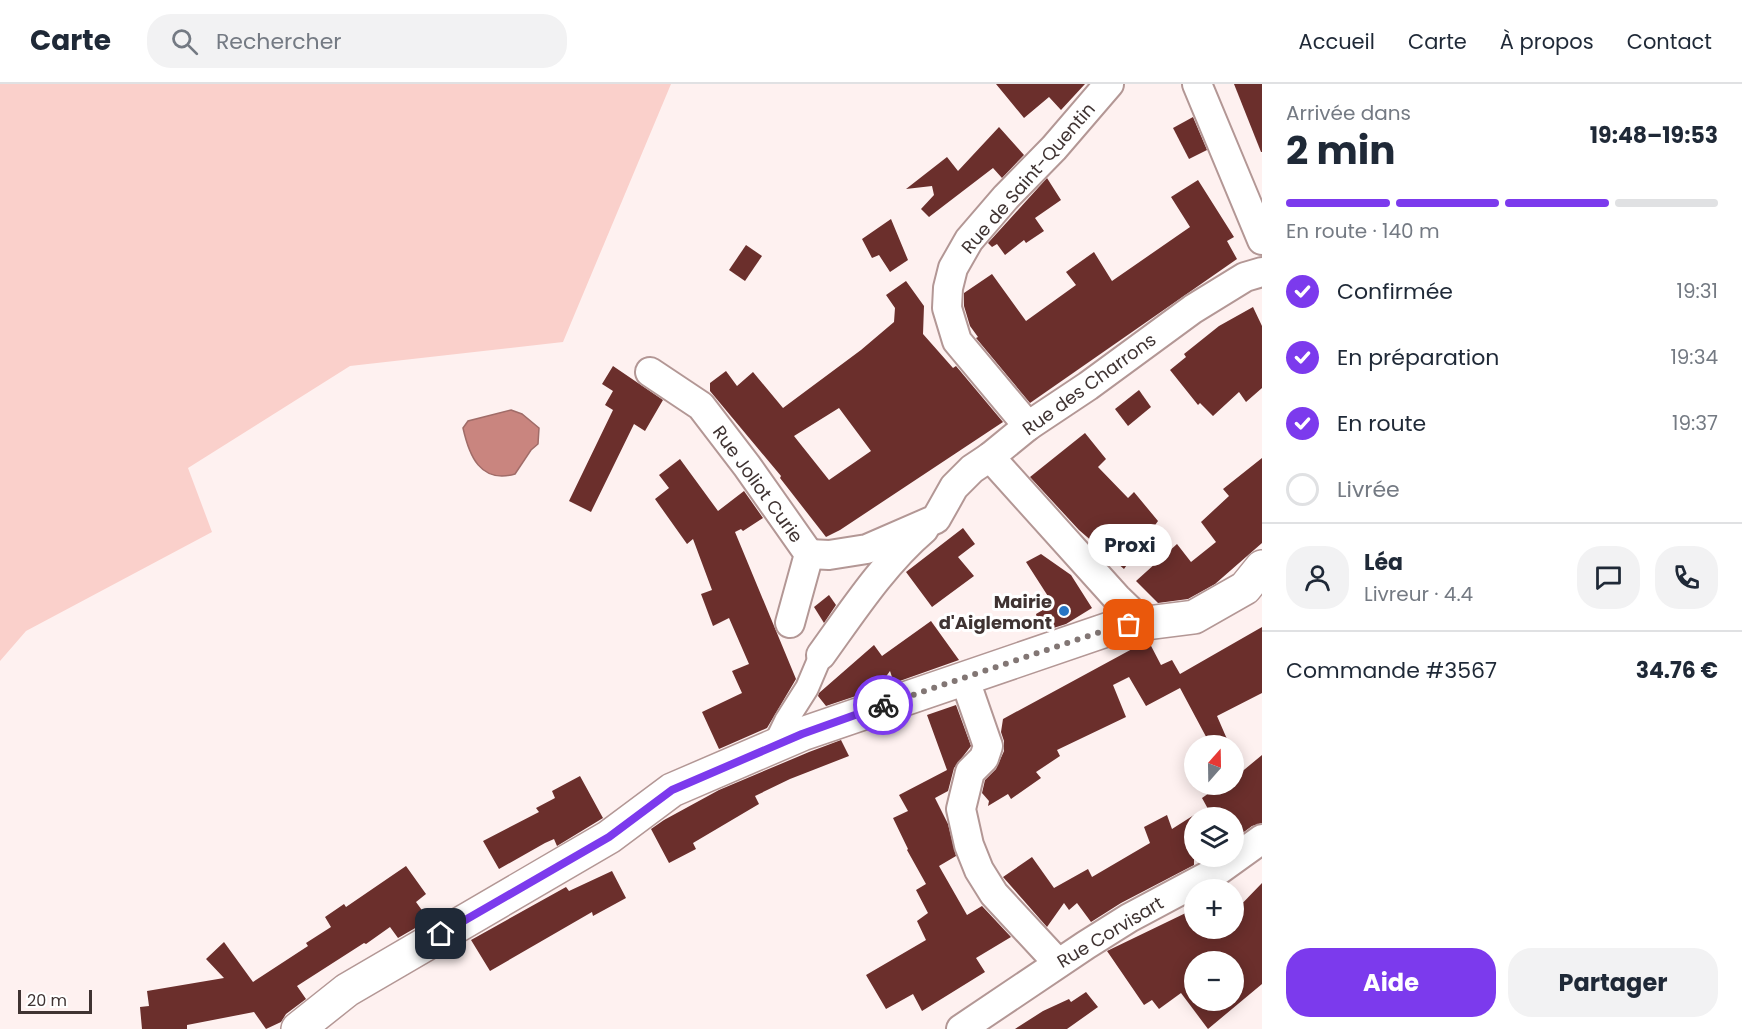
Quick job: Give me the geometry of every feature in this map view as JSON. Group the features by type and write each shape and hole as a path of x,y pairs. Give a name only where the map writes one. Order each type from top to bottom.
{"street":[{"name":"Rue de Saint-Quentin","path":"1029,426 957,341 947,308 948,288 953,268 969,240 1006,197 1054,148 1109,84"},
{"path":"1194,87 1262,240"},
{"name":"Rue des Charrons","path":"820,655 875,583 913,539 936,519 954,487 972,470 1029,426 1193,309 1245,277 1262,272"},
{"name":"Rue Joliot Curie","path":"650,372 701,406 809,554 790,623"},
{"path":"990,457 1117,598 1144,624"},
{"path":"809,554 829,555 867,549 936,519"},
{"path":"298,1029 347,990 609,837 672,790 802,734 964,677 1115,627 1194,617 1245,588 1262,567"},
{"path":"774,746 786,721 807,688 820,655"},
{"path":"964,677 988,746 984,758 970,772 961,809 969,845 979,870 994,894 1058,963"},
{"name":"Rue Corvisart","path":"961,1029 1129,918 1219,870 1262,839"}],"shaded area":[{"path":"0,84 671,84 563,342 350,366 188,468 212,532 26,631 0,661"},
{"path":"511,410 522,414 539,428 538,444 531,450 515,474 493,475 478,465 469,448 463,428 468,421"}],"building":[{"path":"996,84 1085,84 1061,110 1049,97 1024,118"},
{"path":"1234,84 1262,84 1262,152 1261,152"},
{"path":"1193,117 1207,150 1189,159 1173,128"},
{"path":"999,127 1024,155 1002,178 993,168 929,217 921,209 934,195 932,186 906,189 947,157 958,171"},
{"path":"1047,178 1061,200 1035,218 1044,231 1026,243 1024,240 1005,255 997,244 992,247 988,243"},
{"path":"1198,180 1234,237 1227,241 1237,259 1030,403 976,338 978,337 970,326 964,306 964,293 992,274 1026,321 1076,285 1066,272 1094,252 1112,281 1190,227 1171,197"},
{"path":"891,219 908,260 890,272 879,255 872,258 862,239"},
{"path":"746,245 762,256 745,281 729,270"},
{"path":"906,281 924,306 923,334 953,368 956,366 1003,422 826,537 780,478 781,476 710,391 710,383 726,371 737,386 753,372 783,408 861,350 894,322 895,308 886,295","holes":["839,408 871,451 829,480 794,436"]},
{"path":"1253,307 1262,326 1262,388 1246,402 1239,392 1213,416 1200,403 1198,405 1170,370 1186,357 1184,354 1219,326"},
{"path":"613,366 663,400 645,431 634,424 591,512 569,501 613,410 605,405 613,391 602,384"},
{"path":"1139,390 1151,407 1128,426 1115,409"},
{"path":"1085,433 1106,459 1098,467 1128,498 1134,492 1158,521 1124,569 1079,530 1030,477"},
{"path":"1262,458 1262,543 1215,584 1188,599 1158,603 1136,581 1177,544 1191,562 1216,542 1201,522 1229,496 1223,489"},
{"path":"680,459 718,511 744,491 763,518 743,531 741,529 735,532 796,679 767,728 719,749 702,712 742,693 732,671 749,664 729,618 713,626 701,594 712,590 693,539 687,544 655,499 669,488 659,475"},
{"path":"963,528 975,544 958,557 974,576 932,607 906,572"},
{"name":"Mairie d'Aiglemont","path":"1041,554 1071,575 1092,608 1066,624 1041,632 1036,614 1053,604 1026,562"},
{"path":"829,595 836,605 824,623 814,607"},
{"path":"931,621 959,660 894,683 890,671 877,689 826,706 818,696 874,645 882,656"},
{"path":"1262,627 1262,693 1217,716 1225,735 1205,735 1180,688 1146,706 1129,677 1113,685 1126,717 1057,750 1060,756 1036,772 1041,778 1011,799 1008,794 988,806 989,801 982,793 985,780 996,769 1004,751 1001,732 1003,719 1145,642 1149,642 1161,665 1172,660 1180,674"},
{"path":"956,705 971,746 954,768 948,791 935,798 948,824 956,856 939,866 967,915 982,906 1011,937 976,958 985,972 922,1011 913,994 886,1009 866,975 926,940 917,921 928,913 916,890 926,884 893,818 908,811 899,795 947,770 927,715"},
{"path":"841,740 849,756 790,779 755,796 759,804 693,843 696,849 669,863 651,829 719,790"},
{"path":"1262,755 1262,823 1244,832 1244,807 1207,807 1202,798 1206,795 1244,795 1244,770"},
{"path":"580,776 603,818 557,846 554,839 499,869 483,841 539,812 536,808 555,798 552,791"},
{"path":"1167,815 1172,829 1184,821 1184,867 1190,867 1121,903 1091,922 1077,903 1069,910 1064,903 1047,927 1003,877 1032,857 1054,888 1088,869 1092,877 1150,843 1144,827"},
{"path":"406,866 426,894 416,902 429,920 398,938 390,927 297,986 306,999 286,1014 281,1022 266,1029 254,1012 187,1025 187,1029 142,1029 140,1007 149,1006 147,991 224,978 206,959 224,942 253,982 308,946 306,943 331,927 325,917 344,904 346,907"},
{"path":"612,871 626,898 593,916 592,912 490,971 471,940 566,887 569,891"},
{"path":"1262,883 1262,984 1244,999 1244,951 1184,951 1184,997 1181,993 1159,1009 1152,1000 1144,1005 1107,951 1184,914 1184,939 1244,939 1244,902"},
{"path":"1086,992 1098,1007 1067,1029 1015,1029 1043,1011 1069,999 1071,1002"},
{"path":"1194,1011 1230,1011 1208,1029"}],"way so far":[{"path":"883,705 1115,627 1129,625"}],"place":[{"name":"Mairie d'Aiglemont","path":"1064,611"},
{"name":"Proxi","path":"1129,625"}],"route":[{"path":"441,934 609,837 672,790 802,734 883,705"}]}
